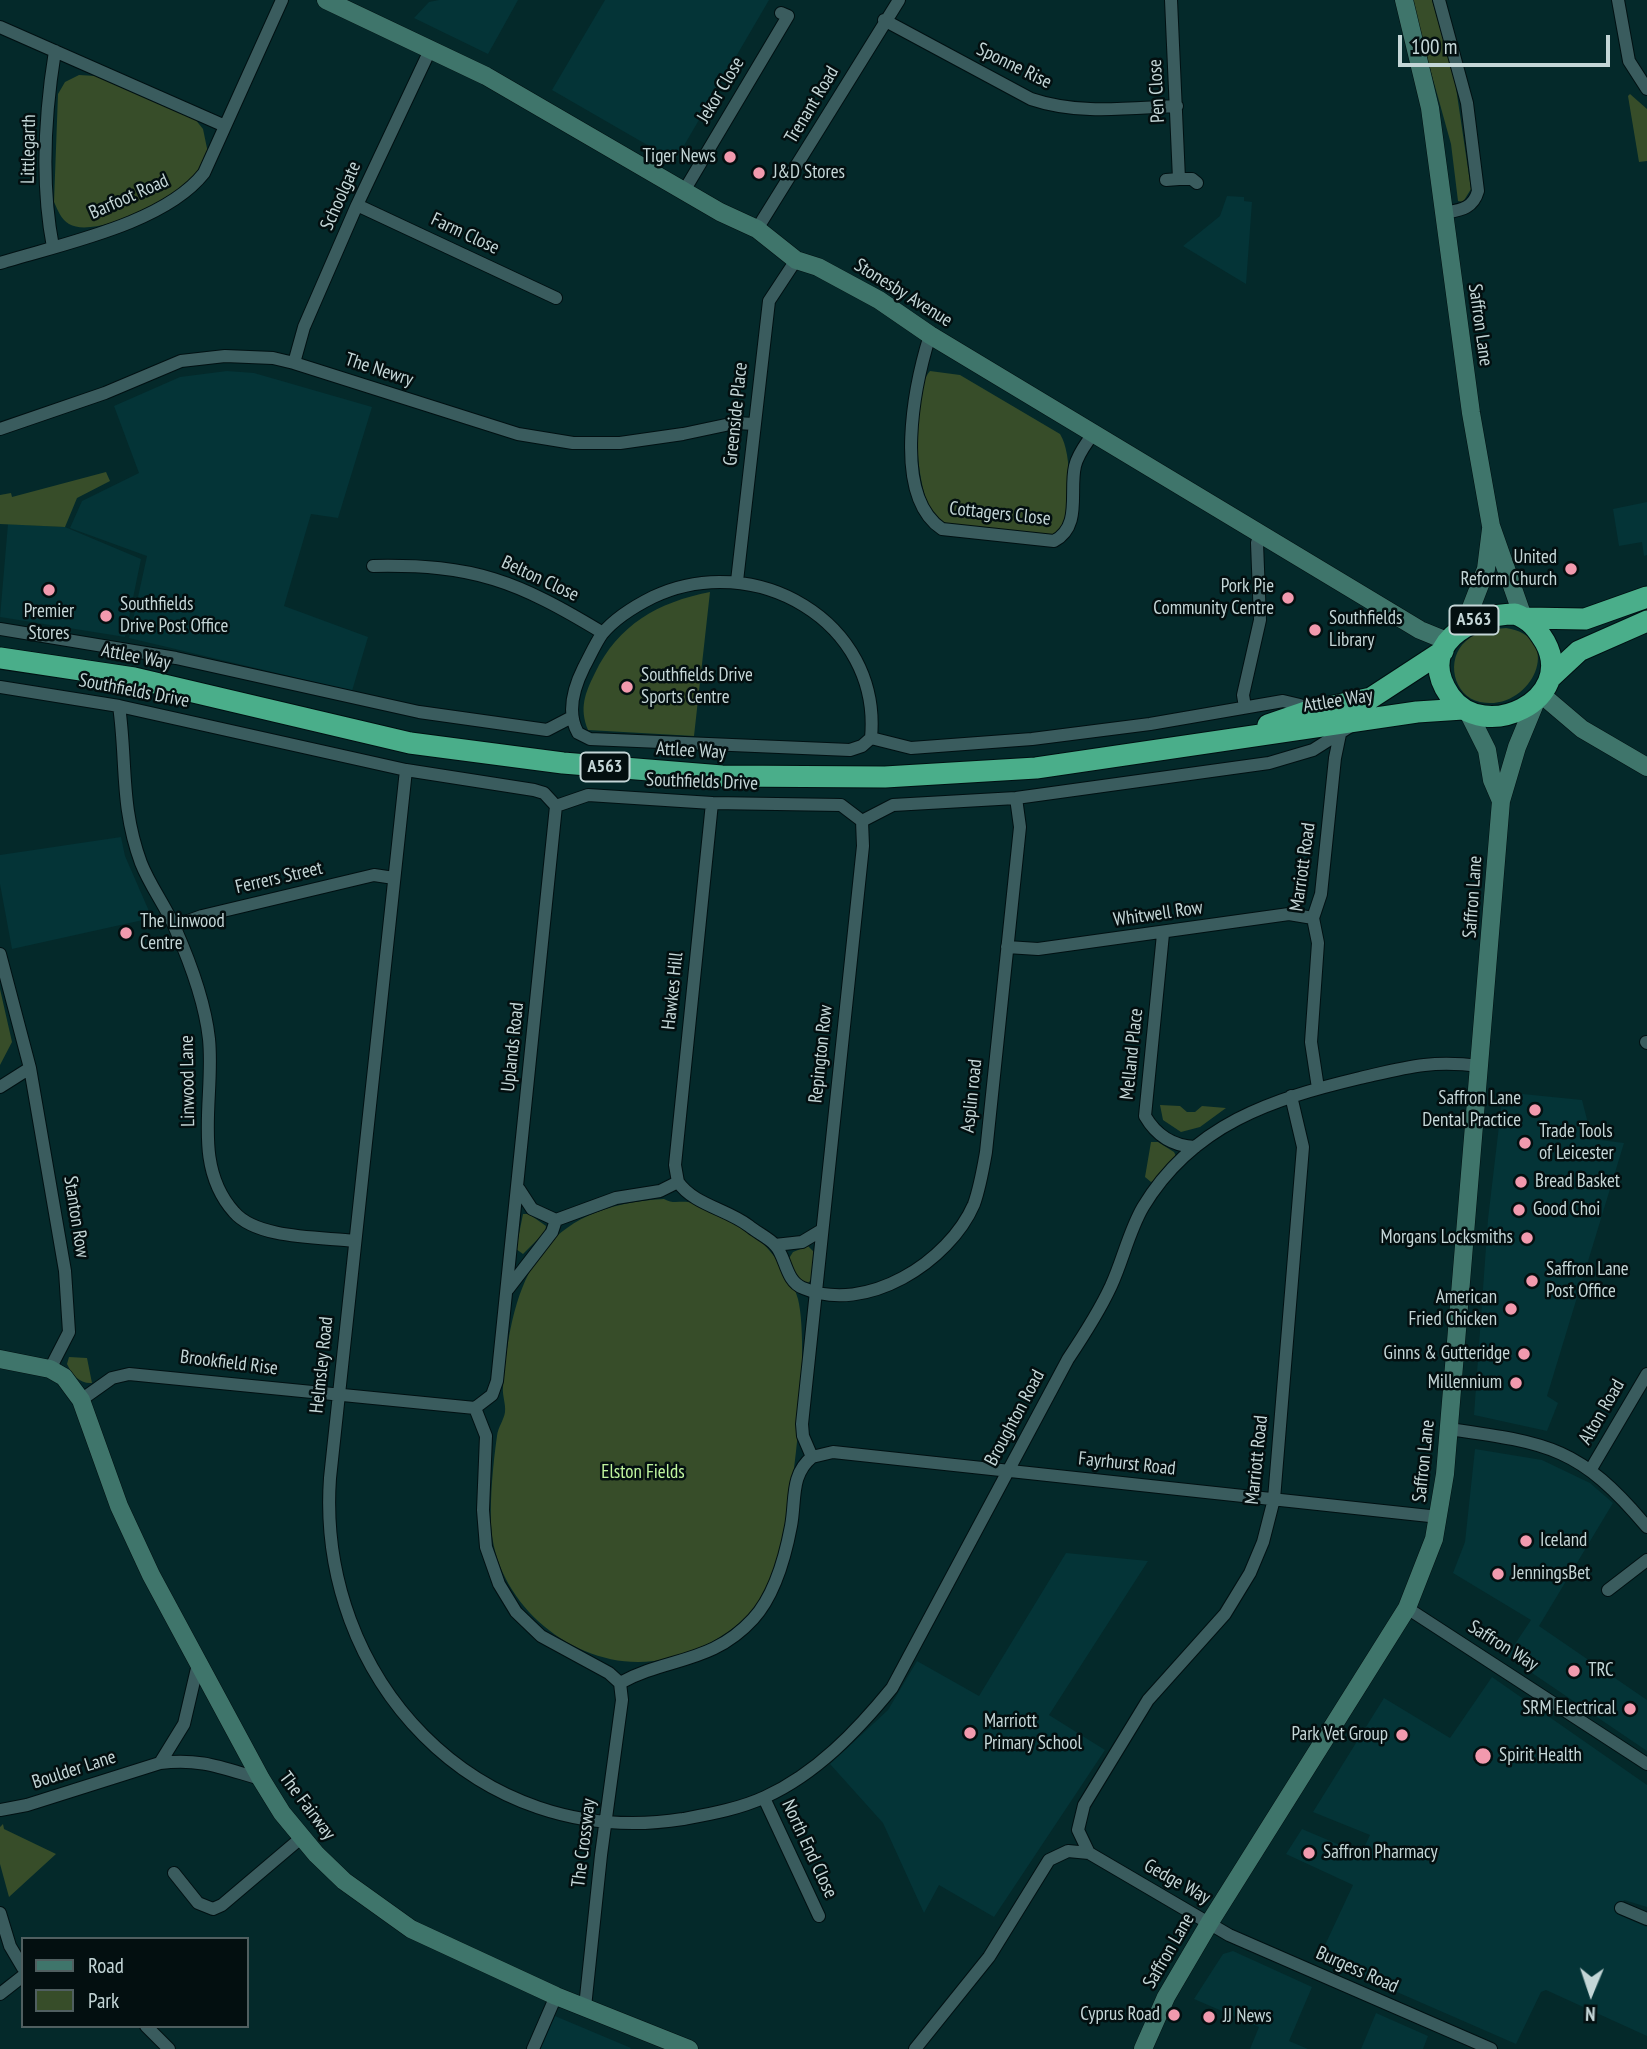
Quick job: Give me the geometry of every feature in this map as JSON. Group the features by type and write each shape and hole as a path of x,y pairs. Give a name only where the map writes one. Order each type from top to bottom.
{"highway":[{"name":"A563","path":"1647,597 1584,619 1488,615 1464,626 1445,646 1441,677 1446,690 1466,711 1479,715 1506,714 1543,691 1579,652 1647,621"},
{"name":"A563","path":"1525,618 1548,647 1552,666 1543,691"},
{"name":"Attlee Way","path":"1219,741 1306,712 1371,698 1445,646"},
{"name":"Attlee Way","path":"0,657 134,678 400,741 563,764 722,776 885,777 1036,768 1142,755 1417,712 1466,711"}],"main road":[{"name":"Saffron Lane","path":"1404,0 1430,108 1471,413 1491,526 1525,618"},
{"name":"Stonesby Avenue","path":"332,1 486,76 684,191 757,229 796,260 818,267 879,300 930,335 1445,646"},
{"name":"Saffron Lane","path":"1464,626 1486,569 1491,526"},
{"name":"Saffron Lane","path":"1143,2049 1166,1997 1407,1608 1427,1562 1439,1517 1448,1429 1501,801 1517,747 1543,691"},
{"path":"1543,691 1582,729 1647,767"},
{"name":"Saffron Lane","path":"1466,711 1487,750 1492,780 1501,801"},
{"path":"0,1359 50,1369 64,1377 81,1400"},
{"name":"The Fairway","path":"81,1400 134,1541 261,1779 301,1838 344,1881 411,1929 556,1996 689,2049"}],"street":[{"name":"Barfoot Road","path":"0,263 107,229 175,200 194,186 204,173 282,0"},
{"name":"Trenant Road","path":"757,229 884,20 899,0"},
{"name":"Pen Close","path":"1171,0 1179,179"},
{"path":"1439,0 1467,103 1478,191 1475,200 1466,209 1444,212"},
{"path":"1618,0 1629,61 1647,89"},
{"name":"Jekor Close","path":"684,191 788,16 781,13"},
{"name":"Sponne Rise","path":"884,20 1031,99 1053,106 1082,110 1177,106"},
{"path":"0,27 225,125"},
{"name":"Schoolgate","path":"293,363 304,327 357,205 431,48"},
{"name":"Littlegarth","path":"53,247 48,221 48,140 55,51"},
{"path":"1166,180 1192,179 1197,183"},
{"name":"Farm Close","path":"357,205 556,298"},
{"name":"Greenside Place","path":"737,581 769,301 796,260"},
{"name":"Cottagers Close","path":"930,335 918,375 912,452 920,503 933,523 942,529 1054,541 1066,535 1072,518 1074,469 1078,456 1094,432"},
{"name":"The Newry","path":"0,429 106,393 181,361 225,356 273,358 293,363 518,434 573,443 620,443 735,423 755,424"},
{"path":"1245,707 1243,695 1260,620 1257,542 1260,534"},
{"name":"Belton Close","path":"373,566 425,565 490,576 545,598 603,633"},
{"path":"572,717 573,699 582,672 603,633 639,603 664,592 716,580 757,584 791,598 825,622 841,639 866,688 873,718 871,738 911,748 1150,724 1283,701 1300,705 1306,712"},
{"name":"Southfields Drive","path":"0,629 176,658 419,712 547,730 572,717 578,733 590,739 850,750 862,746 871,738"},
{"name":"Southfields Drive","path":"0,687 119,706 407,771 534,790 544,793 556,806 588,795 712,803 841,805 862,821"},
{"name":"Linwood Lane","path":"119,706 121,772 134,842 153,892 174,926 198,990 209,1036 211,1094 208,1159 216,1188 248,1225 264,1230 354,1241"},
{"path":"862,821 893,805 1016,798 1269,762 1313,750 1357,721"},
{"name":"Marriott Road","path":"1318,1088 1311,1042 1318,943 1313,918 1321,894 1335,758 1340,734"},
{"name":"Helmsley Road","path":"407,771 375,1085 354,1241 338,1397 329,1497 333,1562 348,1618 380,1683 401,1713 427,1741 480,1780 510,1796 558,1813 605,1822"},
{"name":"Asplin road","path":"815,1292 858,1293 909,1274 941,1250 973,1205 986,1152 1020,827 1016,798"},
{"name":"Hawkes Hill","path":"678,1182 675,1164 712,803"},
{"name":"Uplands Road","path":"506,1293 556,806"},
{"name":"Repington Row","path":"815,1292 863,846 862,821"},
{"name":"Ferrers Street","path":"174,926 202,916 374,875 394,878"},
{"name":"Whitwell Row","path":"1007,947 1038,949 1163,934 1289,914 1313,918"},
{"name":"Melland Place","path":"1163,934 1145,1116 1152,1129 1162,1137 1195,1147"},
{"name":"Stanton Row","path":"0,954 30,1069 58,1222 69,1320 65,1342 50,1369"},
{"name":"Broughton Road","path":"605,1822 664,1822 732,1809 789,1784 857,1730 892,1688 1068,1359 1096,1317 1144,1207 1195,1147 1238,1116 1318,1088 1427,1063 1480,1066"},
{"path":"0,1087 30,1069"},
{"name":"Marriott Road","path":"1089,1853 1079,1830 1084,1805 1149,1700 1216,1624 1244,1583 1263,1542 1274,1499 1303,1147 1291,1096"},
{"path":"518,1185 525,1203 555,1220 616,1198 660,1191 678,1182 688,1194 733,1215 775,1245 794,1283 815,1292 802,1424 803,1436 812,1457 803,1464 795,1482 791,1523 780,1570 769,1595 754,1618 726,1643 688,1661 635,1674 620,1683 609,1673 541,1636 516,1612 499,1584 485,1538 486,1436 475,1408 492,1395 497,1381 506,1293 552,1232 555,1220"},
{"path":"775,1245 802,1242 822,1230"},
{"name":"Brookfield Rise","path":"81,1400 112,1378 130,1374 338,1397 475,1408"},
{"name":"Alton Road","path":"1591,1469 1647,1374"},
{"path":"1448,1429 1551,1448 1591,1469 1609,1484 1647,1527"},
{"name":"Fayrhurst Road","path":"812,1457 832,1452 1439,1517"},
{"path":"1608,1591 1647,1560"},
{"name":"Saffron Way","path":"1407,1608 1647,1764"},
{"path":"160,1763 184,1724 198,1664"},
{"name":"The Crossway","path":"585,2007 605,1822 622,1700 620,1683"},
{"name":"Boulder Lane","path":"0,1810 27,1805 160,1763 186,1760 207,1762 261,1779"},
{"name":"North End Close","path":"764,1797 819,1916"},
{"path":"174,1873 198,1903 205,1909 213,1909 222,1905 301,1838"},
{"path":"915,2049 989,1957 1049,1860 1068,1851 1089,1853"},
{"name":"Gedge Way","path":"1089,1853 1210,1922"},
{"path":"1621,1908 1647,1919"},
{"path":"0,1913 10,1946 21,1965"},
{"name":"Burgess Road","path":"1210,1922 1229,1935 1491,2049"},
{"path":"0,1994 21,1978"},
{"path":"533,2049 556,1996"},
{"path":"148,2028 169,2049"}],"shaded area":[{"path":"518,0 488,54 414,18 429,2"},
{"path":"605,0 769,0 675,161 552,90"},
{"path":"1227,196 1244,197 1244,201 1252,202 1246,284 1183,246 1220,216"},
{"path":"227,371 254,373 372,407 338,518 311,514 284,606 368,637 352,691 129,638 147,556 70,528 82,501 139,473 114,406 180,377"},
{"path":"1647,502 1647,555 1644,556 1642,542 1619,546 1613,509"},
{"path":"8,524 65,527 141,559 125,637 0,617"},
{"path":"121,837 125,856 152,918 12,949 0,884 0,855"},
{"path":"1503,1092 1582,1100 1592,1139 1624,1143 1547,1396 1558,1403 1547,1431 1474,1415 1488,1219"},
{"path":"1475,1449 1542,1460 1590,1483 1613,1503 1539,1626 1647,1700 1647,1751 1507,1656 1531,1620 1453,1573 1465,1542"},
{"name":"Marriott Primary School","path":"1066,1553 1148,1561 1049,1715 1105,1750 994,1917 939,1885 924,1913 883,1823 830,1764 888,1710 917,1661 979,1696"},
{"path":"1492,1677 1647,1785 1647,1907 1624,1900 1617,1914 1647,1927 1647,2036 1546,1990 1541,1992 1516,2044 1319,1958 1353,1885 1286,1854 1302,1829 1361,1854 1370,1835 1313,1812 1384,1698 1450,1738"},
{"path":"1233,1951 1312,1987 1289,2041 1308,2049 1250,2049 1259,2027 1194,1999 1223,1954"},
{"path":"1376,2013 1428,2036 1423,2049 1361,2049"},
{"path":"555,2016 631,2048 540,2049"}],"green space":[{"path":"1411,0 1432,0 1455,81 1471,189 1463,202 1458,201 1451,144"},
{"path":"79,75 96,76 195,119 203,129 208,153 191,182 164,200 112,222 80,227 66,222 54,202 58,94 65,82"},
{"path":"1630,94 1647,109 1647,161 1639,162 1628,96"},
{"path":"930,371 960,375 1060,434 1067,455 1069,482 1064,522 1060,531 1051,535 992,530 939,520 931,510 924,493 918,447 919,401"},
{"path":"106,472 110,481 77,498 65,527 0,524 0,495 11,493 12,497"},
{"path":"710,592 694,736 588,730 584,715 586,694 604,656 615,642 642,618 657,609"},
{"path":"1506,628 1524,634 1535,645 1538,658 1535,672 1527,686 1514,696 1498,702 1480,702 1463,692 1458,685 1454,667 1456,657 1459,649 1475,635"},
{"path":"0,989 12,1042 0,1065"},
{"path":"1160,1105 1180,1106 1187,1112 1195,1112 1202,1106 1226,1108 1200,1127 1181,1132 1163,1120"},
{"path":"1151,1142 1158,1142 1176,1156 1157,1179 1151,1182 1145,1177"},
{"name":"Elston Fields","path":"664,1199 700,1205 733,1219 761,1241 782,1267 798,1299 802,1362 800,1406 790,1499 782,1541 772,1576 761,1599 740,1623 699,1648 654,1661 625,1661 596,1655 569,1643 545,1627 524,1606 507,1581 496,1554 491,1525 493,1469 498,1433 505,1412 503,1387 507,1347 525,1281 541,1254 561,1232 588,1216 622,1205"},
{"path":"523,1214 529,1214 546,1226 545,1232 523,1254 516,1249"},
{"path":"808,1246 814,1252 811,1280 808,1283 799,1280 788,1260 793,1252"},
{"path":"69,1357 87,1358 92,1383 84,1382 74,1375 67,1364"},
{"path":"3,1824 4,1829 56,1854 9,1897 0,1864 0,1827"}],"place":[{"name":"Tiger News","path":"730,157"},
{"name":"J&D Stores","path":"759,173"},
{"name":"United Reform Church","path":"1571,569"},
{"name":"Premier Stores","path":"49,590"},
{"name":"Pork Pie Community Centre","path":"1288,598"},
{"name":"Southfields Drive Post Office","path":"106,616"},
{"name":"Southfields Library","path":"1315,630"},
{"name":"Southfields Drive Sports Centre","path":"627,687"},
{"name":"The Linwood Centre","path":"126,933"},
{"name":"Saffron Lane Dental Practice","path":"1535,1110"},
{"name":"Trade Tools of Leicester","path":"1525,1143"},
{"name":"Bread Basket","path":"1521,1182"},
{"name":"Good Choi","path":"1519,1210"},
{"name":"Morgans Locksmiths","path":"1527,1238"},
{"name":"Saffron Lane Post Office","path":"1532,1281"},
{"name":"American Fried Chicken","path":"1511,1309"},
{"name":"Ginns & Gutteridge","path":"1524,1354"},
{"name":"Millennium","path":"1516,1383"},
{"name":"Iceland","path":"1526,1541"},
{"name":"JenningsBet","path":"1498,1574"},
{"name":"TRC","path":"1574,1671"},
{"name":"SRM Electrical","path":"1630,1709"},
{"name":"Marriott Primary School","path":"970,1733"},
{"name":"Park Vet Group","path":"1402,1735"},
{"name":"Spirit Health","path":"1483,1756"},
{"name":"Saffron Pharmacy","path":"1309,1853"},
{"name":"Cyprus Road","path":"1174,2015"},
{"name":"JJ News","path":"1209,2017"}]}
